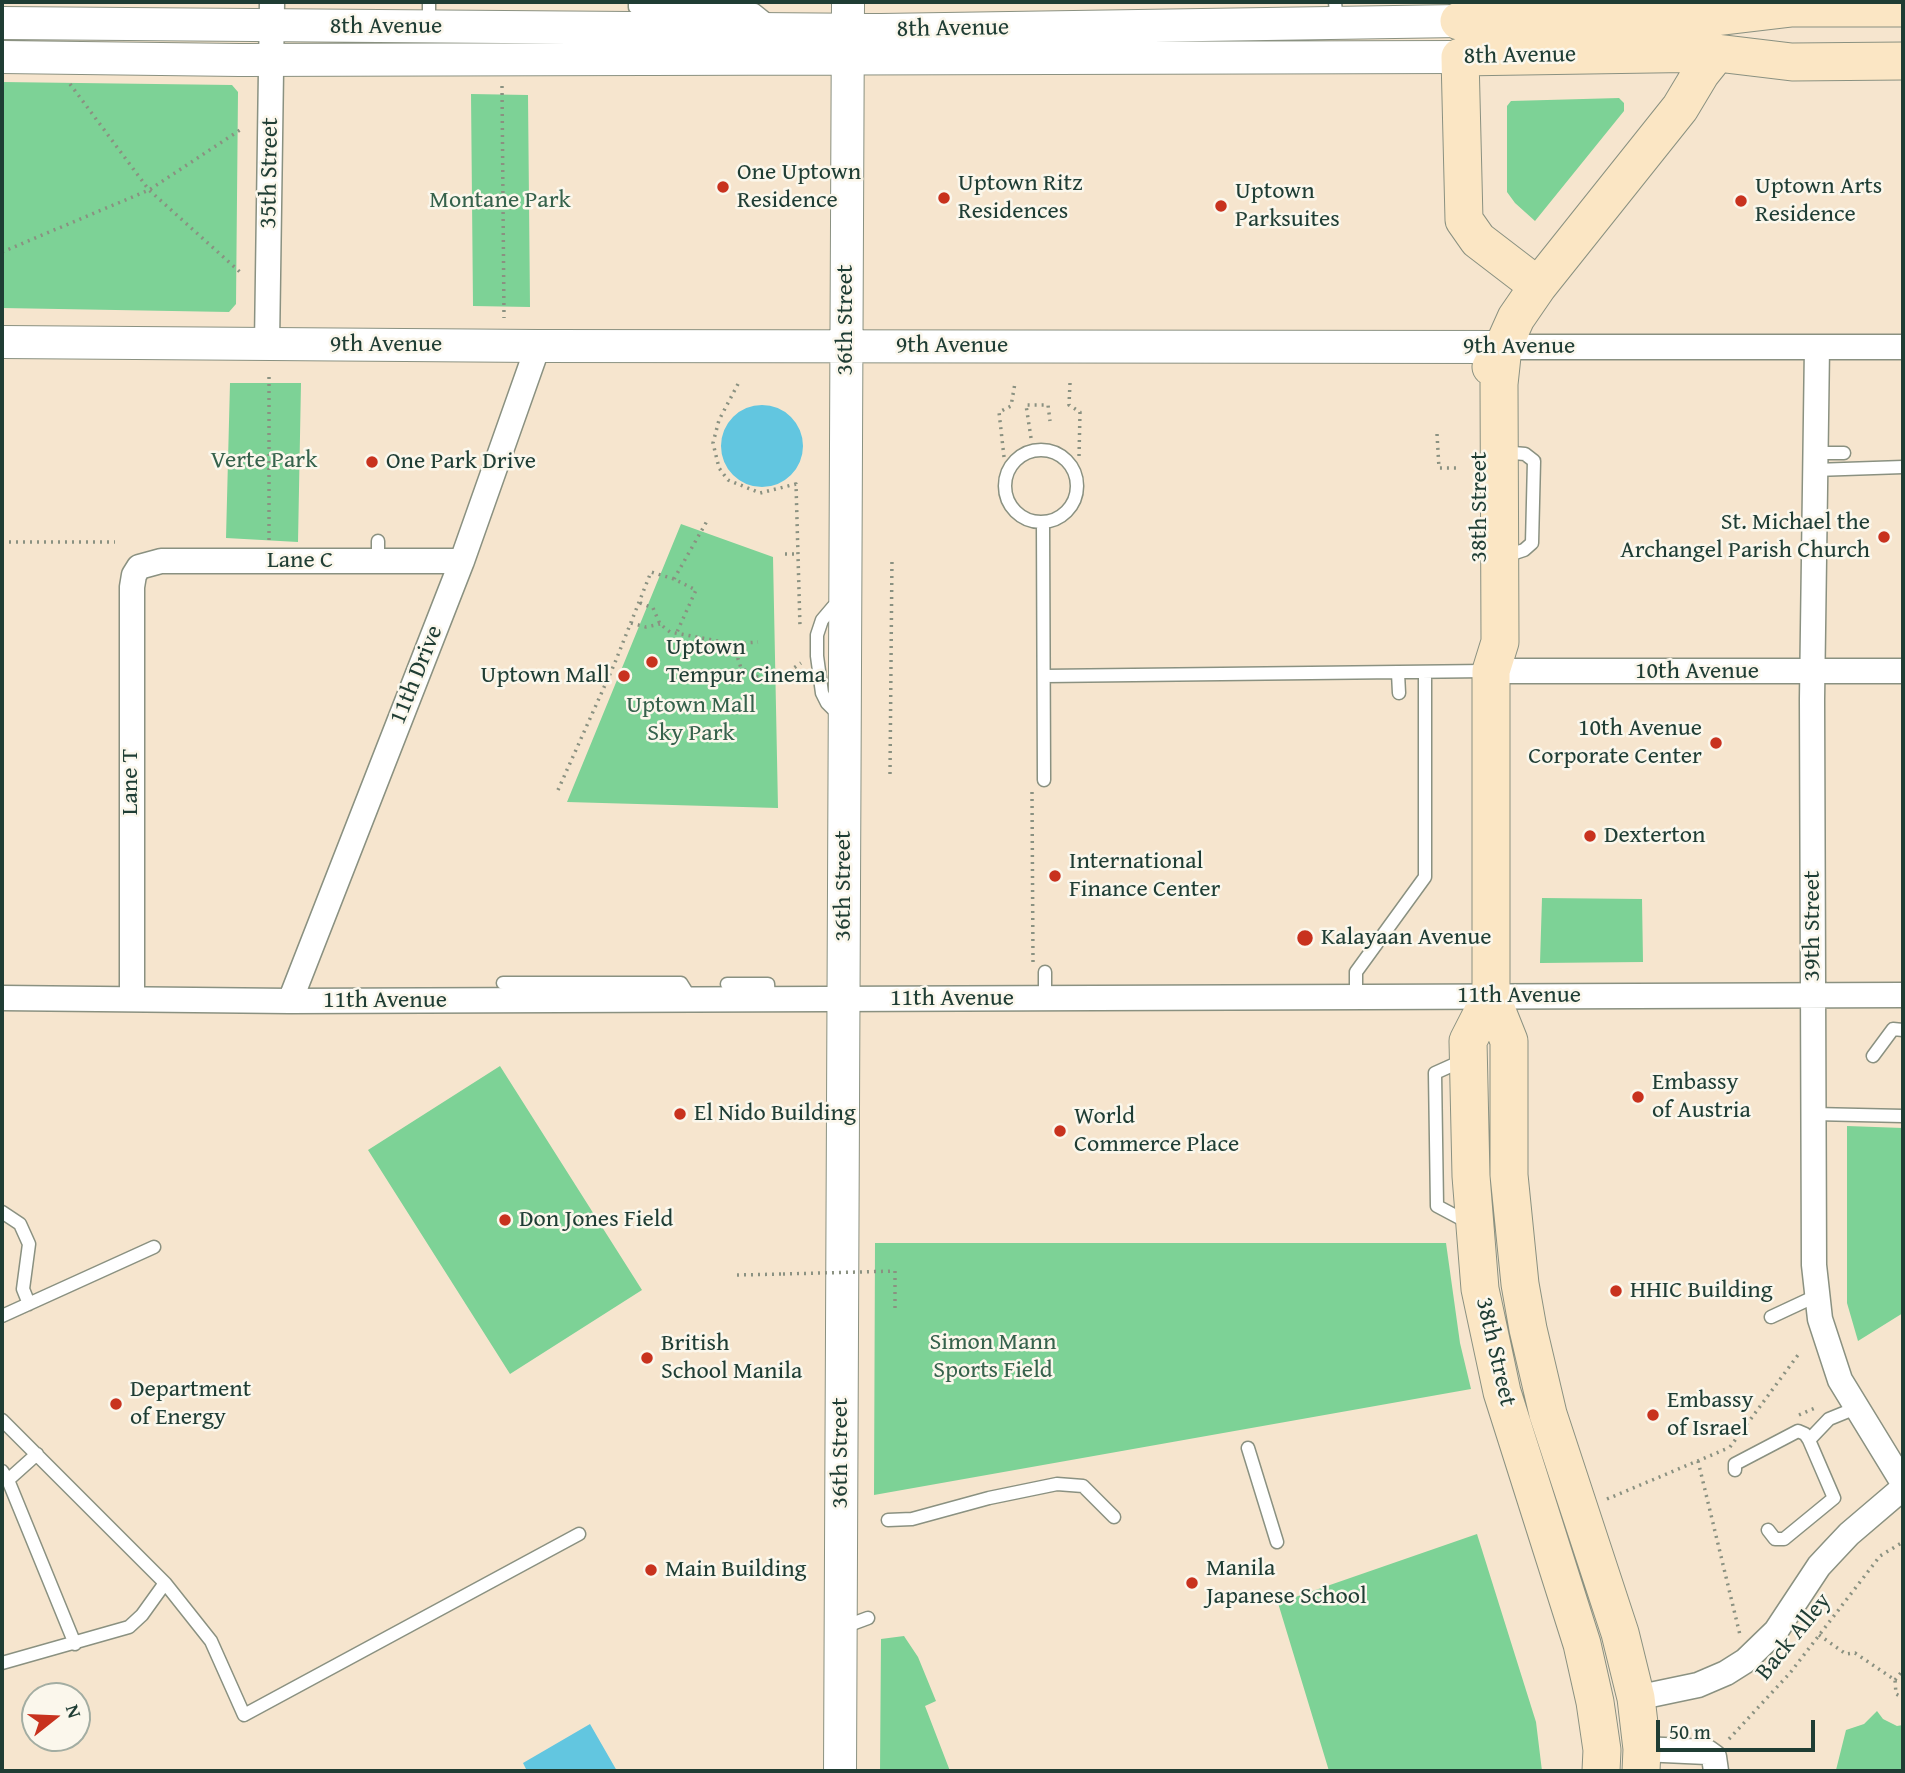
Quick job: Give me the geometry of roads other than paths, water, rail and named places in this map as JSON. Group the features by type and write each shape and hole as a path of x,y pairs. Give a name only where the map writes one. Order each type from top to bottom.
{"main road":[{"name":"8th Avenue","path":"1460,21 1717,9 1903,8"},
{"path":"1717,9 1769,25 1903,26"},
{"path":"1717,53 1792,40 1903,41"},
{"name":"8th Avenue","path":"1460,57 1717,53 1792,62 1903,61"},
{"name":"38th Street","path":"1491,671 1479,642 1481,384 1503,347 1516,318 1538,286 1679,108 1717,53"},
{"path":"1460,57 1464,220 1478,240 1538,286"},
{"name":"38th Street","path":"1503,347 1499,384 1500,642 1491,671 1492,996 1509,1041 1510,1175 1519,1273 1528,1329 1548,1414 1620,1633 1636,1698 1642,1760"},
{"name":"38th Street","path":"1492,996 1468,1041 1473,1226 1480,1289 1502,1392 1582,1644 1595,1702 1602,1750 1601,1771"}],"street":[{"name":"8th Avenue","path":"2,57 502,59 848,30 1336,12 1460,21"},
{"name":"8th Avenue","path":"2,23 272,14 429,14 1460,57"},
{"name":"35th Street","path":"268,359 272,14"},
{"name":"36th Street","path":"840,1771 855,1623 843,999 848,30"},
{"name":"9th Avenue","path":"2,342 268,359 538,346 1903,347"},
{"name":"11th Drive","path":"290,1001 463,561 538,346"},
{"name":"39th Street","path":"1817,347 1813,672 1816,1296 1828,1350 1840,1380 1903,1485"},
{"name":"Lane C","path":"139,568 161,561 378,551 463,561"},
{"name":"Lane T","path":"132,999 132,587 134,575 139,568"},
{"name":"10th Avenue","path":"1491,671 1903,671"},
{"name":"11th Avenue","path":"2,998 290,1001 575,992 691,999 1903,995"},
{"path":"1636,1698 1698,1685 1745,1661 1776,1631 1819,1566 1903,1485"},
{"path":"1642,1760 1707,1752 1715,1764"}],"lane":[{"path":"635,2 635,7 642,9 755,10 778,29"},
{"path":"1039,450 1049,451 1066,460 1076,478 1077,488 1069,508 1062,515 1043,522 1032,521 1014,511 1005,492 1007,471 1013,463 1020,456 1039,450"},
{"path":"1815,461 1844,453"},
{"path":"1815,461 1903,467"},
{"path":"1043,522 1044,780"},
{"path":"1045,676 1491,671"},
{"path":"1398,673 1399,693"},
{"path":"1356,997 1356,972 1425,877 1425,673"},
{"path":"1039,972 1045,998"},
{"path":"503,983 575,992"},
{"path":"727,984 768,984 769,999"},
{"path":"1873,1056 1898,1030"},
{"path":"1814,1114 1903,1116"},
{"path":"2,1212 20,1224 29,1244 29,1262 23,1289 29,1304"},
{"path":"2,1316 154,1247"},
{"path":"1771,1317 1816,1296"},
{"path":"1809,1440 1829,1419 1856,1408"},
{"path":"2,1420 165,1583 211,1641 244,1714 579,1534"},
{"path":"1735,1470 1735,1464 1798,1431 1805,1434 1809,1440 1834,1498 1784,1539 1775,1539 1768,1530"},
{"path":"1248,1448 1277,1542"},
{"path":"37,1454 5,1476 75,1644"},
{"path":"888,1520 912,1519 989,1498 1057,1484 1083,1486 1114,1517"},
{"path":"2,1663 129,1627 142,1615 165,1583"}],"water":[{"path":"762,405 778,409 791,417 799,430 803,446 799,462 791,475 778,483 762,487 746,483 733,475 725,462 721,446 725,430 733,417 746,409"},
{"path":"590,1724 617,1771 527,1771 523,1763"}],"place":[{"name":"One Uptown Residence","path":"723,187"},
{"name":"Uptown Ritz Residences","path":"944,198"},
{"name":"Uptown Arts Residence","path":"1741,201"},
{"name":"Uptown Parksuites","path":"1221,206"},
{"name":"One Park Drive","path":"372,462"},
{"name":"St. Michael the Archangel Parish Church","path":"1884,537"},
{"name":"Uptown Tempur Cinema","path":"652,662"},
{"name":"Uptown Mall","path":"624,676"},
{"name":"10th Avenue Corporate Center","path":"1716,743"},
{"name":"Dexterton","path":"1590,836"},
{"name":"International Finance Center","path":"1055,876"},
{"name":"Kalayaan Avenue","path":"1305,938"},
{"name":"Embassy of Austria","path":"1638,1097"},
{"name":"El Nido Building","path":"680,1114"},
{"name":"World Commerce Place","path":"1060,1131"},
{"name":"Don Jones Field","path":"505,1220"},
{"name":"HHIC Building","path":"1616,1291"},
{"name":"British School Manila","path":"647,1358"},
{"name":"Department of Energy","path":"116,1404"},
{"name":"Embassy of Israel","path":"1653,1415"},
{"name":"Main Building","path":"651,1570"},
{"name":"Manila Japanese School","path":"1192,1583"}],"park label":[{"name":"Montane Park","path":"500,201"},
{"name":"Verte Park","path":"264,461"},
{"name":"Uptown Mall Sky Park","path":"691,720"},
{"name":"Simon Mann Sports Field","path":"993,1357"}]}
